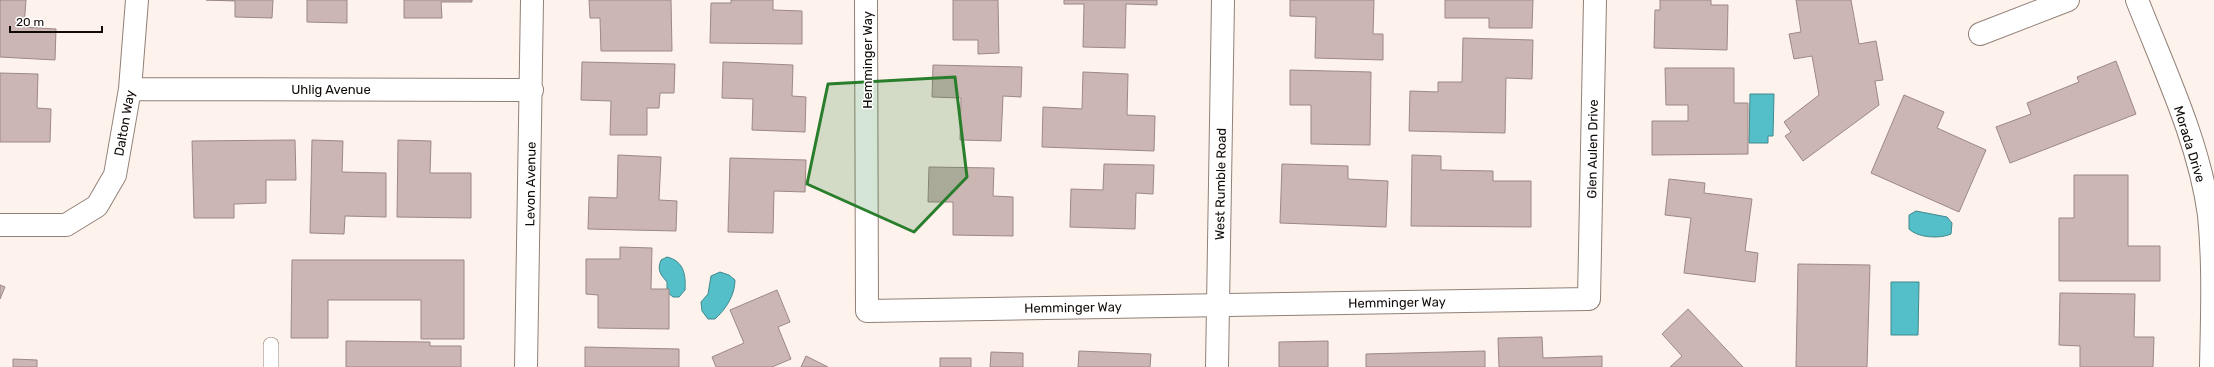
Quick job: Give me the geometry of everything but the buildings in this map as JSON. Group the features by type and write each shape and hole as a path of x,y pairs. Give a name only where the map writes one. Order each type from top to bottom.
{"street":[{"name":"Dalton Way","path":"0,225 66,225 97,206 115,174 130,89 137,0"},
{"name":"Levon Avenue","path":"526,367 532,90 532,0"},
{"name":"Hemminger Way","path":"866,0 867,311 1589,299"},
{"name":"West Rumble Road","path":"1217,367 1224,0"},
{"name":"Glen Aulen Drive","path":"1589,299 1595,0"},
{"path":"1980,34 2068,0"},
{"name":"Morada Drive","path":"2137,0 2181,114 2199,167 2209,214 2214,270 2211,367"},
{"name":"Uhlig Avenue","path":"130,89 532,90"}],"lane":[{"path":"271,345 271,367"}],"highlighted area":[{"path":"955,77 967,177 914,232 807,184 828,84"}],"water":[{"path":"1750,94 1774,94 1773,136 1768,136 1768,143 1749,143"},
{"path":"1916,211 1947,217 1952,223 1951,234 1941,237 1929,237 1913,232 1909,229 1909,215"},
{"path":"667,257 677,262 683,269 685,290 679,297 673,297 667,292 667,282 660,272 659,267 661,260"},
{"path":"720,272 729,275 735,280 735,286 732,296 719,315 715,319 708,319 702,311 701,302 708,294 711,276"},
{"path":"1891,282 1919,282 1918,335 1891,335"}]}
